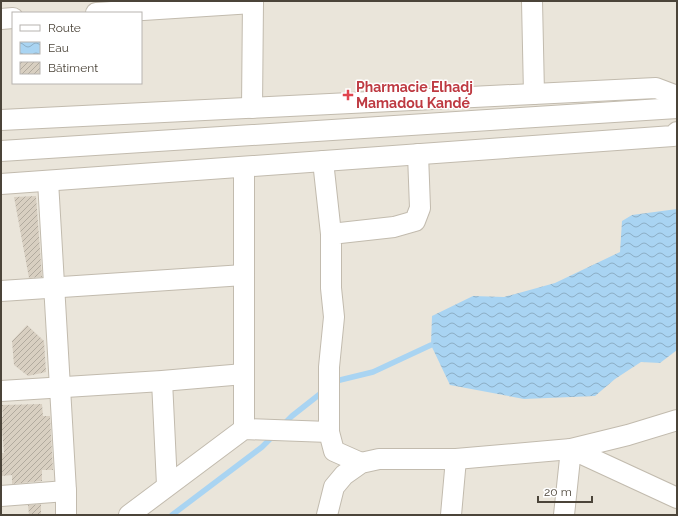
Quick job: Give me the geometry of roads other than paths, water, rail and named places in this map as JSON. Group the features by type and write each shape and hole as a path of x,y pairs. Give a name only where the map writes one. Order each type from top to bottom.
{"street":[{"path":"532,1 534,94"},
{"path":"110,12 253,2 252,108"},
{"path":"1,19 12,18"},
{"path":"1,120 656,88 675,105"},
{"path":"1,151 675,105"},
{"path":"1,184 673,136 677,132"},
{"path":"331,234 394,227 415,221 420,208 418,154"},
{"path":"323,161 331,234 334,317 329,367 329,432 334,451 362,463"},
{"path":"244,167 244,429"},
{"path":"48,181 66,491 66,515"},
{"path":"1,291 244,275"},
{"path":"1,391 162,381 244,374"},
{"path":"162,381 167,485"},
{"path":"328,515 334,487 344,474 362,463 379,459 456,459 571,448 628,435 677,420"},
{"path":"129,515 167,485 244,429 329,432"},
{"path":"571,448 677,498"},
{"path":"564,515 571,448"},
{"path":"451,515 456,459"},
{"path":"1,496 66,491"}],"water":[{"path":"677,209 677,350 660,363 641,362 615,379 595,396 524,399 450,385 431,345 432,316 473,296 504,297 555,283 620,252 622,221 632,215"}],"waterway":[{"path":"333,384 336,381 373,372 431,345"},
{"path":"282,426 292,416 325,390"},
{"path":"172,515 262,447 274,435"}],"place":[{"name":"Pharmacie Elhadj Mamadou Kandé","path":"348,95"}]}
